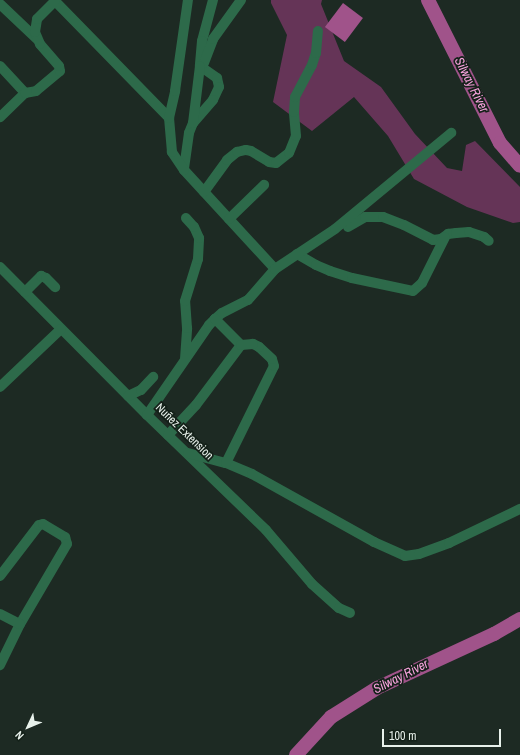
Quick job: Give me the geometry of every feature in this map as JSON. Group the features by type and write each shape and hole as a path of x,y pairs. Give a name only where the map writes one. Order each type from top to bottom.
{"street":[{"path":"37,39 35,32 36,22 41,14 55,0 169,118"},
{"path":"188,0 175,91 169,118 172,152 184,170 276,269"},
{"path":"184,170 189,133 193,123 202,66 202,40 213,0"},
{"path":"202,66 213,39 241,0"},
{"path":"0,4 37,39 59,66 60,71 36,91 25,93 0,117"},
{"path":"204,192 227,160 237,152 246,150 251,151 269,162 276,163 289,153 296,136 294,112 295,97 312,65 316,53 318,31"},
{"path":"0,66 25,93"},
{"path":"193,123 213,100 219,87 217,78 202,66"},
{"path":"147,415 209,325 215,319 222,313 248,300 276,269 299,255 335,229 451,133"},
{"path":"229,219 264,185"},
{"path":"299,255 314,250 344,229 365,217 376,216 390,219 433,240 441,240 456,233 469,232 490,241"},
{"path":"185,360 187,328 185,301 198,260 200,238 194,227 186,218"},
{"path":"299,255 330,271 352,278 413,291 422,283 445,237"},
{"name":"Nuñez Extension","path":"0,267 147,415 266,530 312,584 339,608 350,613"},
{"path":"25,292 41,276 55,287"},
{"path":"215,319 241,345"},
{"path":"0,387 61,329"},
{"path":"168,435 196,405 241,345 253,344 259,347 272,359 274,366 226,463"},
{"path":"128,396 141,390 153,377"},
{"path":"186,453 226,463 252,474 374,542 405,556 419,554 449,543 520,509"},
{"path":"0,576 39,525 43,524 64,535 67,539 66,544 20,624 0,665"},
{"path":"0,614 20,624"}],"shaded area":[{"path":"271,0 322,0 321,4 344,61 381,87 415,134 447,168 462,171 466,145 475,141 520,187 520,222 513,223 467,207 414,179 388,136 354,97 312,131 273,102 287,35 271,3"},
{"path":"343,3 363,18 345,42 325,27"}],"waterway":[{"name":"Silway River","path":"428,0 500,143 520,166"},
{"name":"Silway River","path":"296,755 331,717 377,688 494,634 520,619"}]}
